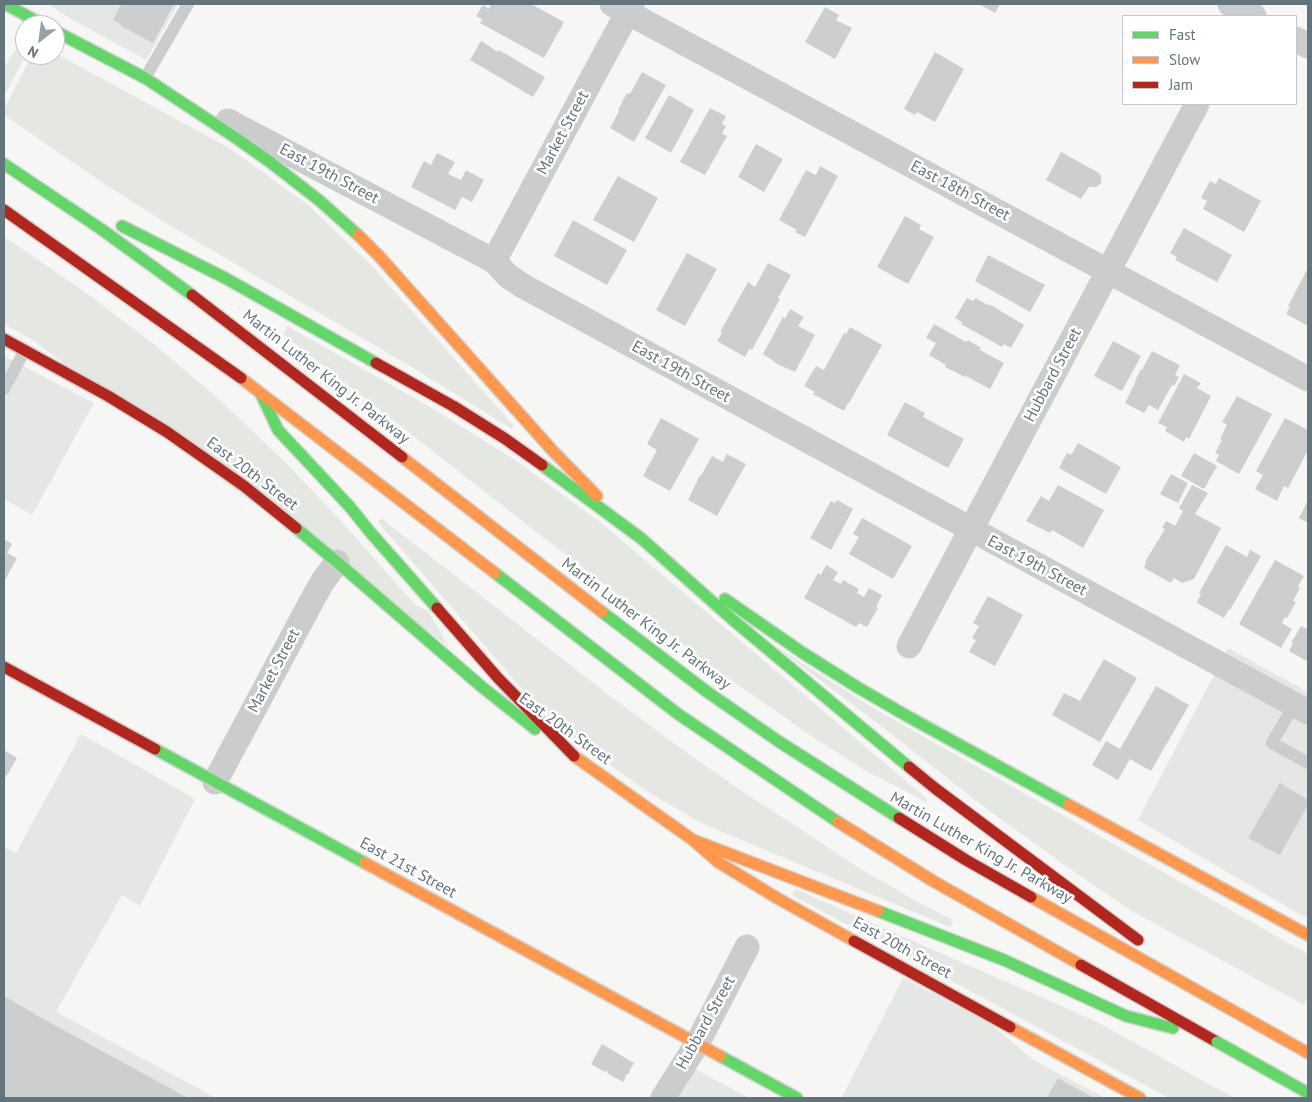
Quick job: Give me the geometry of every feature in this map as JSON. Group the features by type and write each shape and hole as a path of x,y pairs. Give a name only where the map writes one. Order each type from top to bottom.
{"main road":[{"path":"6,6 24,15"},
{"name":"East 19th Street","path":"65,36 145,78"},
{"path":"145,78 270,162 341,219 379,256 552,450 609,508 739,626 936,789 1145,945"},
{"name":"Martin Luther King Jr. Parkway","path":"4,164 101,228 210,308 634,637 706,691 771,736 951,851 1308,1053"},
{"path":"31,181 227,279 478,422 552,472 755,620 803,653 882,702 1308,935"},
{"path":"8,212 259,391 678,714 749,763 859,836 933,881 1308,1092 1303,1098"},
{"name":"East 20th Street","path":"4,339 108,396 196,452 244,486 337,562 482,687 556,746 574,756 694,840 718,862 777,898 1140,1098"},
{"path":"259,391 278,430 350,507 376,540 498,678 574,756"},
{"name":"East 21st Street","path":"4,667 796,1098"},
{"path":"694,840 1004,960 1126,1016 1205,1035"},
{"path":"1161,957 1232,1010"}],"street":[{"name":"Market Street","path":"494,261 624,7"},
{"name":"East 18th Street","path":"624,7 1308,379"},
{"path":"1297,40 1308,46"},
{"name":"East 19th Street","path":"145,78 494,261 508,276 523,286 1301,709"},
{"name":"Hubbard Street","path":"909,646 1196,105"},
{"name":"Market Street","path":"215,782 316,593 337,562"},
{"name":"Hubbard Street","path":"663,1098 697,1044 747,947"}],"lane":[{"path":"145,78 188,4"},
{"path":"4,386 25,350"},
{"path":"1301,709 1272,743 1308,763"}],"shaded area":[{"path":"50,4 178,4 146,60 59,12"},
{"path":"15,50 15,65 21,65 4,96 4,68"},
{"path":"65,58 229,148 307,204 372,266 514,426 512,429 405,363 169,225 106,185 4,115 4,109 27,65 65,65"},
{"path":"4,237 78,287 155,345 221,401 288,465 410,599 416,605 428,611 449,647 31,339 4,324"},
{"path":"287,326 430,407 515,460 600,522 927,799 926,802 850,761 711,666 283,334"},
{"path":"4,356 94,403 32,515 4,499"},
{"path":"380,519 614,699 694,758 859,868 953,920 950,927 700,822 648,792 579,743 529,697 378,522"},
{"path":"775,646 875,709 1308,954 1308,997 1304,1005 1130,910 988,810"},
{"path":"1228,648 1308,692 1308,919 1138,820"},
{"path":"81,734 195,799 140,906 122,895 56,1012 216,1098 4,1098 4,847 16,853"},
{"path":"795,889 1095,1021 1234,1098 1169,1098 792,895"},
{"path":"903,978 990,1024 1035,1061 1105,1098 842,1097"},
{"path":"676,1059 749,1098 648,1098"}],"building":[{"path":"121,4 174,4 153,43 113,20"},
{"path":"491,4 531,4 564,22 544,58 480,23 482,19 476,16 483,5 489,9"},
{"path":"979,4 1000,4 995,13"},
{"path":"825,7 839,15 836,20 852,28 835,59 805,42"},
{"path":"481,41 545,77 533,97 470,60"},
{"path":"935,52 964,69 935,122 917,112 915,115 904,109"},
{"path":"642,72 666,85 634,142 610,128 627,93 630,94"},
{"path":"669,95 694,110 671,153 645,138"},
{"path":"710,108 726,116 722,124 726,126 722,134 727,136 705,175 680,162"},
{"path":"756,144 783,159 764,192 738,177"},
{"path":"1061,152 1099,173 1101,176 1101,183 1096,187 1089,187 1081,199 1046,180"},
{"path":"437,153 455,162 448,174 461,180 466,170 484,180 472,202 462,197 455,210 411,187 424,161 431,165"},
{"path":"820,166 838,176 805,237 779,220 806,170 816,175"},
{"path":"618,176 658,198 634,242 593,220"},
{"path":"1219,178 1261,201 1244,232 1203,209 1207,201 1201,198 1210,181 1216,184"},
{"path":"905,216 921,225 919,229 934,237 908,284 877,267"},
{"path":"573,220 627,250 607,285 554,256"},
{"path":"1184,228 1232,255 1217,282 1175,260 1177,257 1170,253"},
{"path":"687,253 717,269 685,326 656,310"},
{"path":"988,255 1045,285 1030,312 975,281"},
{"path":"768,263 791,275 752,350 750,348 745,357 717,341 722,333 720,332 748,282 755,287"},
{"path":"1308,268 1308,326 1286,314 1290,307 1288,306"},
{"path":"967,298 974,301 975,298 989,304 1024,325 1011,348 1004,344 1002,347 961,324 962,322 955,318"},
{"path":"790,309 804,317 798,326 815,335 795,372 775,363 763,354 783,317 785,319"},
{"path":"934,324 966,342 968,340 981,348 980,350 1004,363 990,389 945,367 946,365 929,355 936,343 926,338"},
{"path":"850,327 882,345 844,411 813,394 815,392 804,386 816,366 824,370 844,333 846,334"},
{"path":"1113,341 1141,356 1122,391 1094,376"},
{"path":"1152,351 1180,365 1175,375 1179,377 1174,386 1172,385 1158,410 1149,405 1144,413 1125,403"},
{"path":"1184,374 1201,383 1197,388 1211,396 1189,439 1186,437 1184,442 1165,431 1167,427 1158,423"},
{"path":"1237,396 1272,414 1239,474 1216,461 1219,455 1215,453 1227,425 1222,422"},
{"path":"905,402 925,413 923,417 964,439 948,468 887,435"},
{"path":"661,418 699,439 670,491 643,476 657,450 647,444"},
{"path":"1285,418 1308,430 1308,453 1288,488 1284,486 1277,501 1255,489 1263,475 1256,471"},
{"path":"1078,443 1121,467 1106,494 1059,468 1067,453 1071,455"},
{"path":"1194,453 1217,466 1204,489 1181,476"},
{"path":"727,454 746,464 717,516 688,500 712,456 723,462"},
{"path":"1171,474 1188,483 1178,503 1160,494"},
{"path":"1058,485 1104,510 1083,548 1052,530 1050,533 1026,521 1041,496 1049,501"},
{"path":"1192,485 1208,493 1195,514 1221,528 1194,579 1182,583 1174,578 1171,583 1144,568 1145,562 1165,529 1162,528 1166,521 1175,526 1183,511 1179,508"},
{"path":"837,500 853,509 831,550 810,538 831,501 835,503"},
{"path":"1308,500 1308,523 1299,518"},
{"path":"862,518 912,546 893,579 849,554 859,537 853,534"},
{"path":"4,539 12,544 7,553 17,558 4,582"},
{"path":"1226,545 1247,557 1250,550 1261,556 1224,618 1197,603 1201,594 1199,593"},
{"path":"1275,560 1304,576 1293,601 1296,602 1282,623 1292,629 1281,648 1239,624"},
{"path":"826,565 838,572 833,580 841,584 843,580 859,589 857,593 864,597 869,588 882,595 876,607 878,608 867,627 859,623 856,627 804,598 818,573 821,575"},
{"path":"988,596 1023,615 995,666 969,652 976,640 972,638 979,626 973,623"},
{"path":"1308,625 1308,662 1289,651 1293,643 1291,643 1301,626 1306,629"},
{"path":"1104,659 1137,678 1100,742 1052,715 1064,693 1080,701"},
{"path":"1156,686 1189,705 1151,771 1130,759 1118,780 1092,765 1106,741 1120,749"},
{"path":"4,750 17,758 4,780"},
{"path":"1280,783 1308,800 1308,805 1280,855 1248,838"},
{"path":"4,996 47,1021 188,1098 4,1098"},
{"path":"602,1044 634,1063 623,1082 605,1070 605,1072 591,1064"},
{"path":"1058,1078 1094,1098 1047,1098"}],"traffic: fast":[{"path":"5,4 25,15"},
{"path":"65,36 145,78 236,138 320,201 358,235"},
{"path":"4,164 101,229 192,295"},
{"path":"122,226 227,279 376,363"},
{"path":"261,394 278,430 350,507 437,608"},
{"path":"542,465 642,539 733,620 909,767"},
{"path":"296,528 482,687 535,729"},
{"path":"495,573 678,714 838,822"},
{"path":"725,599 803,653 857,687 1069,805"},
{"path":"602,612 706,691 778,741 899,818"},
{"path":"155,749 365,863"},
{"path":"878,911 1004,960 1126,1016 1173,1028"},
{"path":"1217,1042 1308,1093"},
{"path":"720,1056 797,1098"}],"traffic: slow":[{"path":"358,235 379,256 552,450 597,496"},
{"path":"241,378 495,573"},
{"path":"402,457 602,612"},
{"path":"574,756 693,840 718,862 854,941"},
{"path":"1069,805 1308,935"},
{"path":"838,822 933,881 1081,965"},
{"path":"693,840 878,911"},
{"path":"365,863 720,1056"},
{"path":"1031,897 1308,1053"},
{"path":"1010,1027 1140,1098"}],"traffic: jam":[{"path":"4,210 241,378"},
{"path":"192,295 402,457"},
{"path":"4,339 108,396 167,432 244,486 296,528"},
{"path":"376,363 453,406 504,438 542,465"},
{"path":"437,608 498,678 574,756"},
{"path":"4,667 155,749"},
{"path":"909,767 1138,940"},
{"path":"899,818 966,860 1031,897"},
{"path":"854,941 1010,1027"},
{"path":"1081,965 1217,1042"}]}
